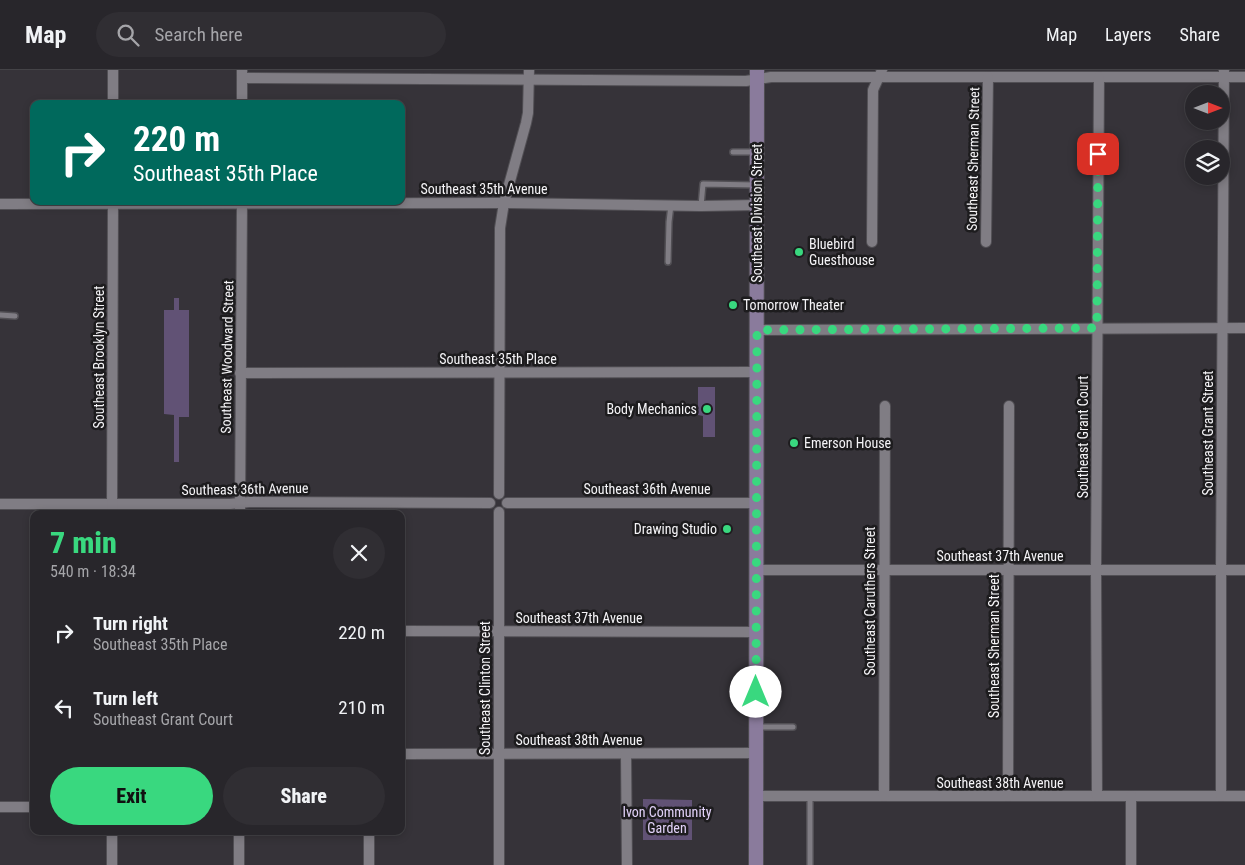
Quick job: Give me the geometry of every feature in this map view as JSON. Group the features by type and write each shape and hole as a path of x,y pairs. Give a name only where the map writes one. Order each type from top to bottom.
{"main road":[{"name":"Southeast Division Street","path":"756,865 757,75"}],"street":[{"path":"113,70 113,100"},
{"path":"242,100 242,74 529,75 746,81 757,75 772,77 881,74 988,77 1019,73 1099,77 1224,73 1245,77"},
{"name":"Southeast Grant Street","path":"1221,796 1224,73"},
{"path":"872,242 873,90 881,74"},
{"path":"499,494 500,228 504,203 527,118 529,75"},
{"name":"Southeast Sherman Street","path":"986,242 988,77"},
{"name":"Southeast Grant Court","path":"1097,796 1096,570 1099,77"},
{"name":"Southeast 35th Avenue","path":"0,204 30,203"},
{"name":"Southeast 35th Avenue","path":"405,203 757,205"},
{"name":"Southeast Brooklyn Street","path":"112,509 113,205"},
{"name":"Southeast Woodward Street","path":"240,508 242,205"},
{"path":"757,330 1245,328"},
{"name":"Southeast 35th Place","path":"240,373 756,372"},
{"name":"Southeast Caruthers Street","path":"884,796 886,406"},
{"name":"Southeast Sherman Street","path":"1008,796 1009,406"},
{"path":"499,494 505,497 507,503 506,508 499,512 492,509 490,503 492,497 499,494"},
{"name":"Southeast 36th Avenue","path":"0,504 112,509 230,504 240,508 249,502 490,503"},
{"name":"Southeast 36th Avenue","path":"507,503 756,503"},
{"name":"Southeast Clinton Street","path":"499,512 499,865"},
{"name":"Southeast 37th Avenue","path":"756,570 1245,570"},
{"name":"Southeast 37th Avenue","path":"405,631 756,632"},
{"name":"Southeast 38th Avenue","path":"405,754 756,753"},
{"path":"626,754 627,865"},
{"name":"Southeast 38th Avenue","path":"756,796 1245,796"},
{"path":"1131,796 1131,865"},
{"path":"0,807 30,807"},
{"path":"112,835 112,865"},
{"path":"239,835 239,865"},
{"path":"369,835 369,865"}],"lane":[{"path":"733,152 757,152"},
{"path":"701,206 703,184 757,185"},
{"path":"668,262 671,204"},
{"path":"0,315 14,316"},
{"path":"756,727 792,728"},
{"path":"810,796 810,865"}],"green space":[{"path":"174,298 179,298 179,310 189,310 189,417 179,417 179,462 174,462 174,415 164,414 164,310 174,310"},
{"name":"Body Mechanics","path":"698,387 715,387 715,437 703,437 703,416 698,415"},
{"name":"Ivon Community Garden","path":"643,799 692,800 692,840 643,840"}],"place":[{"name":"Bluebird Guesthouse","path":"799,252"},
{"name":"Tomorrow Theater","path":"733,305"},
{"name":"Body Mechanics","path":"707,409"},
{"name":"Emerson House","path":"794,443"},
{"name":"Drawing Studio","path":"727,529"}],"route":[{"path":"756,692 757,330 1097,328 1098,154"}]}
